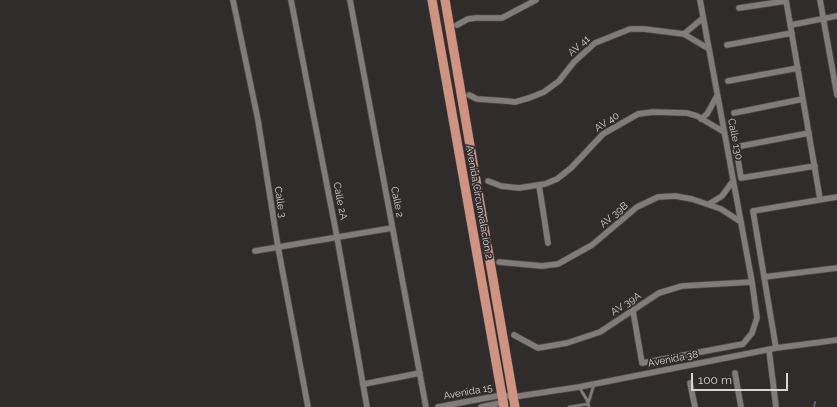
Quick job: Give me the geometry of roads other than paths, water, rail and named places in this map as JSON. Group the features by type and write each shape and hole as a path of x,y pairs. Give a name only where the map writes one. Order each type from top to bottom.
{"highway":[{"name":"Avenida Circunvalación 2","path":"432,0 503,402"},
{"name":"Avenida Circunvalación 2","path":"446,0 515,407"}],"street":[{"name":"Calle 3","path":"233,0 258,120 278,247 308,407"},
{"name":"Calle 2A","path":"291,0 337,237 367,407"},
{"name":"Calle 2","path":"350,0 426,407"},
{"path":"457,25 468,19 502,18 536,0"},
{"name":"Calle 130","path":"632,311 642,363 743,344 752,332 757,318 734,181 700,0"},
{"path":"739,8 786,0 820,198"},
{"path":"820,0 837,95"},
{"path":"791,25 837,16"},
{"path":"684,34 703,18"},
{"name":"AV 41","path":"469,95 477,99 515,102 544,92 559,82 574,62 595,43 630,29 644,29 684,34 709,49"},
{"path":"727,45 792,33"},
{"path":"728,81 798,68"},
{"path":"701,119 707,114 717,96"},
{"path":"734,113 804,99"},
{"name":"AV 40","path":"488,181 501,186 519,188 539,185 557,179 571,168 603,134 638,114 654,112 687,113 724,132"},
{"path":"809,133 736,147 741,178 815,166"},
{"path":"709,204 722,196 734,181"},
{"path":"539,185 548,243"},
{"name":"AV 39B","path":"500,262 542,266 558,264 592,245 637,207 658,197 675,196 692,198 709,204 741,222"},
{"path":"776,348 753,211 820,198 837,197"},
{"path":"255,251 392,228"},
{"path":"764,277 837,268"},
{"name":"AV 39A","path":"514,334 538,348 567,343 600,332 659,293 682,286 752,282"},
{"name":"Avenida 38","path":"503,402 513,397 594,384 776,348 837,340"},
{"path":"769,350 776,407"},
{"path":"364,384 420,373"},
{"path":"735,373 741,407"},
{"path":"690,382 695,407"},
{"name":"Avenida 15","path":"438,407 503,402"},
{"name":"Avenida 15","path":"481,407 503,402"}],"lane":[{"path":"588,406 594,384"},
{"path":"579,386 588,400 588,406"},
{"path":"569,407 588,406"}],"waterway":[{"path":"814,407 815,402"}]}
